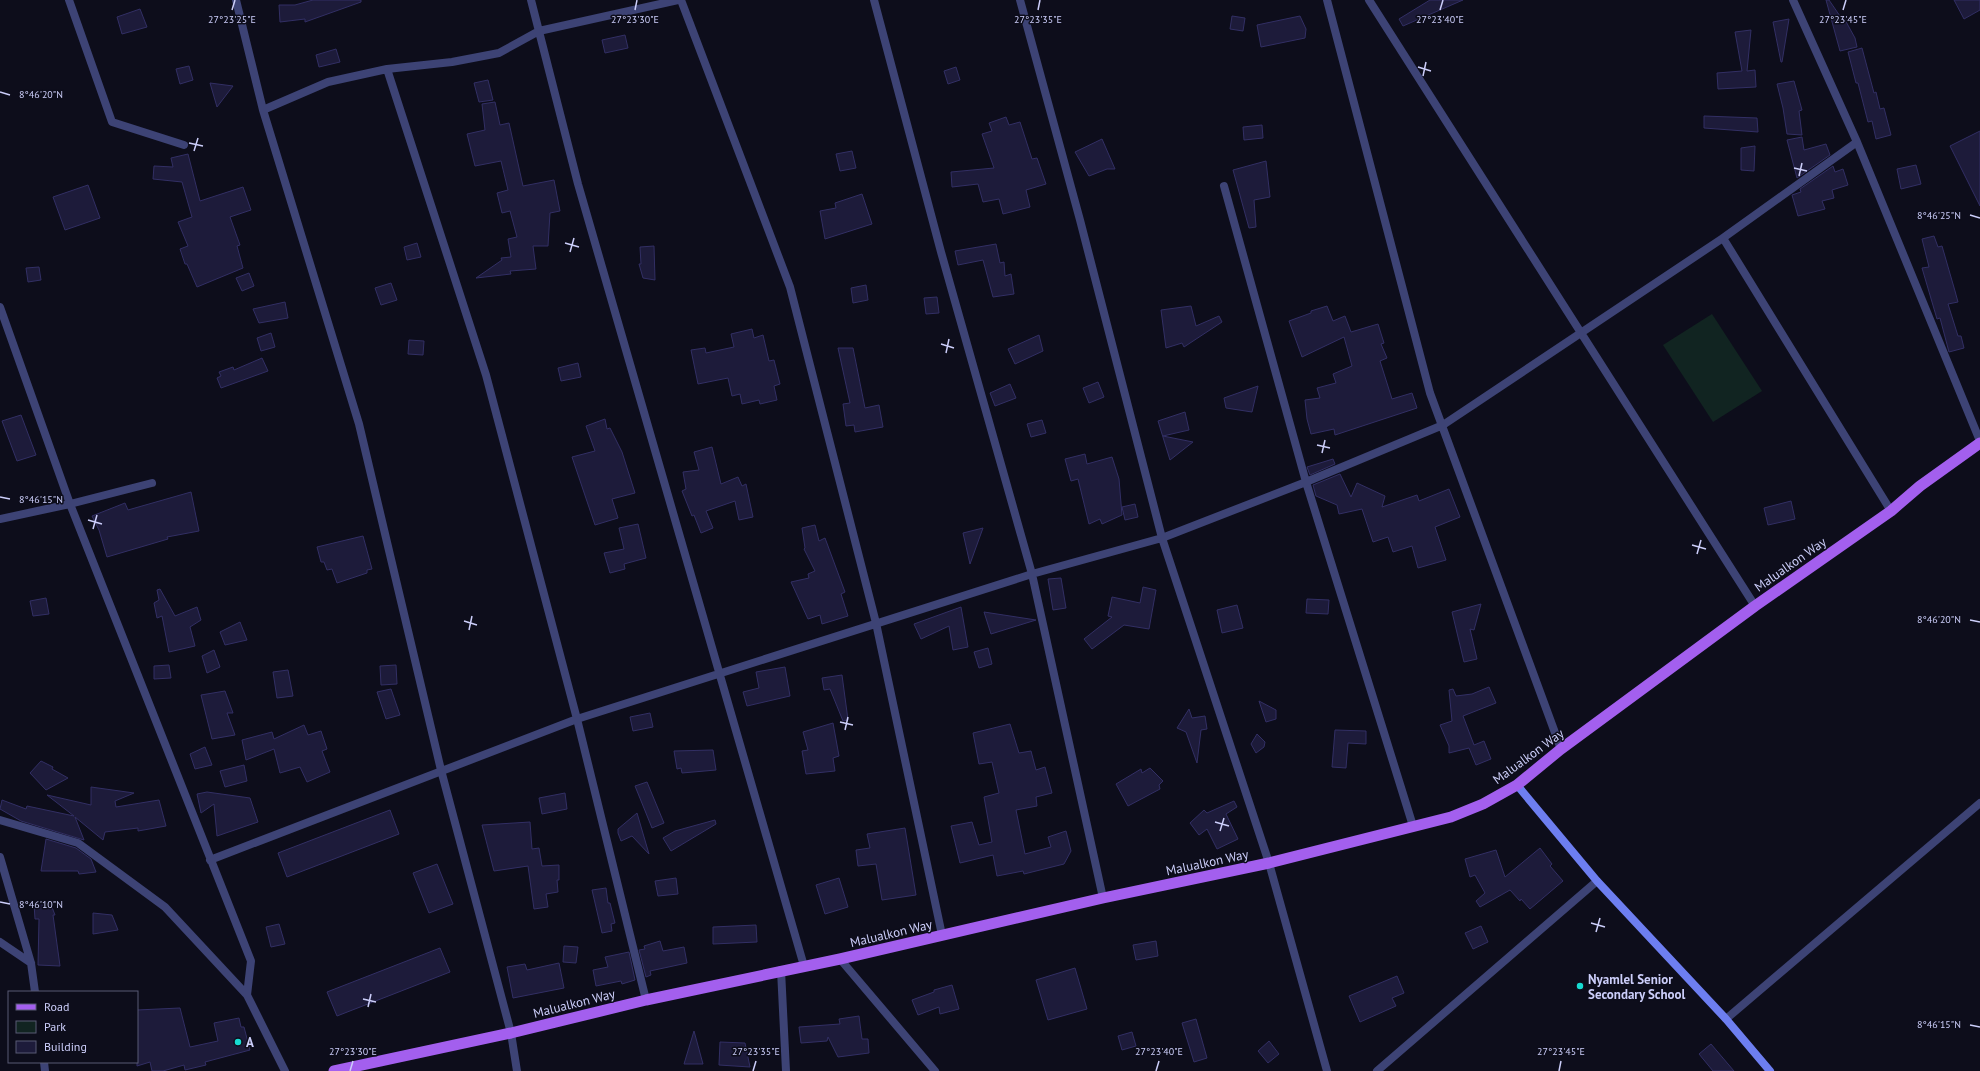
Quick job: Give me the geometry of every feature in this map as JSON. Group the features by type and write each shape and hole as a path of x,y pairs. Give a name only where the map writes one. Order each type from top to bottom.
{"main road":[{"name":"Malualkon Way","path":"334,1071 511,1033 646,1000 781,970 840,959 1102,898 1269,864 1457,814 1483,804 1517,785 1561,749 1755,606 1891,511 1920,486 1980,442"},
{"path":"1517,785 1597,880 1726,1019 1770,1071"}],"street":[{"path":"69,0 112,122 184,145"},
{"path":"236,0 263,110 359,424 440,770 511,1033 517,1071"},
{"path":"530,0 578,184 804,966"},
{"path":"263,110 328,82 387,69 452,62 499,53 539,31 678,0"},
{"path":"681,0 790,287 876,623 942,935"},
{"path":"874,0 943,260 1032,574 1102,898"},
{"path":"1020,0 1080,220 1162,538 1269,864 1327,1071"},
{"path":"1327,0 1430,393 1561,749"},
{"path":"1369,0 1755,606"},
{"path":"1793,0 1857,142 1980,442"},
{"path":"387,69 486,375 577,719 646,1000"},
{"path":"210,860 440,770 577,719 1032,574 1162,538 1306,482 1443,425 1723,238 1857,142"},
{"path":"1224,186 1306,482 1413,826"},
{"path":"1723,238 1891,511"},
{"path":"0,307 70,504 251,961 247,995"},
{"path":"0,519 70,504 152,482"},
{"path":"1726,1019 1980,804"},
{"path":"0,820 78,843 165,907 247,995 285,1071"},
{"path":"0,857 31,963 35,991"},
{"path":"1376,1071 1597,880"},
{"path":"0,942 31,963"},
{"path":"840,959 935,1071"},
{"path":"781,970 786,1071"}],"green space":[{"path":"1712,314 1762,391 1713,422 1663,345"}],"building":[{"path":"313,0 361,0 361,2 305,22 305,19 280,22 279,5 295,5"},
{"path":"1430,0 1463,0 1403,26 1399,19"},
{"path":"1826,0 1829,0 1842,19 1844,18 1855,38 1857,47 1840,51"},
{"path":"1954,0 1980,0 1980,10 1964,19"},
{"path":"140,9 147,27 122,34 117,17"},
{"path":"1232,16 1245,18 1243,31 1230,29"},
{"path":"1300,16 1306,29 1305,38 1261,47 1257,25"},
{"path":"1789,19 1782,62 1781,62 1773,22"},
{"path":"1751,30 1747,71 1755,70 1756,87 1718,89 1717,73 1742,71 1735,32"},
{"path":"625,35 628,48 605,53 602,40"},
{"path":"1862,48 1874,93 1876,92 1880,109 1884,108 1891,135 1876,139 1872,121 1868,122 1848,52"},
{"path":"336,49 340,62 319,67 316,55"},
{"path":"189,66 193,80 180,84 176,69"},
{"path":"956,67 960,80 948,84 944,71"},
{"path":"488,80 493,100 479,102 474,83"},
{"path":"1794,81 1802,110 1799,111 1802,135 1787,134 1777,84"},
{"path":"210,83 233,86 217,107"},
{"path":"495,102 500,125 509,123 523,186 554,180 560,211 550,213 548,246 533,246 536,269 510,271 511,274 476,278 502,260 501,258 511,257 508,239 517,237 510,211 502,213 497,193 508,190 501,161 475,166 467,134 485,130 482,104"},
{"path":"1704,116 1757,118 1758,132 1704,128"},
{"path":"1006,117 1009,125 1020,122 1032,159 1037,158 1046,184 1026,190 1030,207 1003,214 999,199 983,202 978,184 952,187 951,172 994,168 982,134 992,131 989,123"},
{"path":"1262,125 1263,138 1244,140 1243,127"},
{"path":"1980,131 1980,206 1950,146"},
{"path":"1802,137 1804,150 1826,144 1830,155 1797,178 1787,140"},
{"path":"1102,139 1115,169 1107,169 1089,176 1075,152"},
{"path":"1755,146 1754,171 1741,170 1741,148"},
{"path":"852,151 856,168 840,171 836,154"},
{"path":"188,154 200,201 243,187 251,210 230,217 240,245 237,246 243,268 197,287 187,264 185,264 180,249 188,246 178,222 192,217 182,182 153,179 154,166 173,167 171,158"},
{"path":"1266,161 1270,197 1254,200 1256,227 1249,228 1233,170"},
{"path":"1916,165 1921,184 1901,189 1897,169"},
{"path":"1833,166 1835,172 1843,169 1848,185 1832,190 1834,198 1822,201 1825,209 1798,216 1792,195 1801,192 1800,189"},
{"path":"88,185 100,218 65,230 53,197"},
{"path":"862,194 872,224 825,239 820,211 836,208 835,203"},
{"path":"1934,236 1938,247 1942,246 1958,302 1948,304 1958,336 1961,336 1964,348 1949,352 1940,318 1937,319 1922,268 1929,267 1922,239"},
{"path":"417,243 421,257 407,260 404,247"},
{"path":"996,244 1000,263 1004,262 1005,276 1011,274 1014,294 993,297 983,260 958,265 955,251"},
{"path":"654,246 655,280 643,278 639,264 641,264 640,247"},
{"path":"39,267 41,280 28,282 26,268"},
{"path":"249,273 254,286 242,291 236,278"},
{"path":"391,283 397,300 381,305 375,288"},
{"path":"866,285 868,300 853,303 851,288"},
{"path":"937,297 939,313 926,314 924,298"},
{"path":"285,302 288,318 259,323 253,309"},
{"path":"1191,306 1196,326 1219,316 1222,322 1184,347 1182,343 1166,348 1161,310"},
{"path":"1327,306 1333,321 1345,316 1351,332 1378,324 1384,343 1381,344 1387,358 1380,361 1392,399 1412,393 1417,408 1335,435 1334,429 1311,434 1307,419 1305,400 1320,398 1317,388 1336,383 1333,374 1352,366 1344,337 1302,357 1289,321 1311,313 1311,311"},
{"path":"752,329 754,338 763,335 769,361 774,360 780,384 774,386 777,400 760,404 759,400 742,404 740,394 732,396 728,378 698,384 691,350 705,348 706,353 734,347 731,334"},
{"path":"271,333 275,347 261,351 257,338"},
{"path":"1039,335 1043,351 1015,364 1008,349"},
{"path":"409,340 424,341 423,355 408,354"},
{"path":"838,348 853,348 865,408 879,405 883,427 855,432 854,425 846,426 843,404 850,403"},
{"path":"262,358 268,371 221,388 217,378 221,376 219,372 233,367 234,370"},
{"path":"578,363 581,377 561,381 558,368"},
{"path":"1098,382 1104,397 1089,403 1083,388"},
{"path":"1010,384 1016,398 995,406 990,393"},
{"path":"1258,386 1252,412 1226,408 1224,398"},
{"path":"1185,412 1189,430 1163,436 1193,442 1170,460 1158,421"},
{"path":"21,415 36,455 17,461 2,421"},
{"path":"605,419 607,429 610,428 622,452 635,493 612,499 618,518 595,525 572,457 595,451 586,426"},
{"path":"1042,420 1046,433 1031,437 1027,424"},
{"path":"712,447 721,484 738,477 742,486 746,484 753,517 739,520 735,501 706,511 713,528 701,533 682,491 686,489 683,472 699,470 694,452"},
{"path":"1085,454 1087,464 1112,457 1119,479 1122,515 1102,524 1100,519 1089,524 1078,479 1071,481 1065,459"},
{"path":"1333,459 1335,464 1310,475 1307,467"},
{"path":"1340,474 1351,497 1357,483 1385,496 1382,507 1417,495 1419,501 1449,489 1460,517 1435,527 1446,560 1418,568 1412,546 1393,552 1388,537 1373,542 1362,509 1339,514 1337,505 1316,496 1313,485"},
{"path":"191,492 199,531 167,537 168,539 107,557 99,530 92,516 125,503 128,510"},
{"path":"1791,501 1795,519 1768,525 1764,508"},
{"path":"1135,504 1138,517 1125,520 1122,507"},
{"path":"638,524 646,558 624,564 625,569 610,573 604,553 624,549 619,528"},
{"path":"815,525 819,541 825,538 845,592 841,594 848,616 822,624 820,615 808,619 791,582 809,578 808,574 815,571 804,549 802,528"},
{"path":"983,528 970,564 963,533"},
{"path":"363,536 372,569 367,570 367,573 337,583 332,569 327,570 324,562 321,562 317,547"},
{"path":"1061,578 1066,608 1053,610 1048,579"},
{"path":"1143,587 1156,590 1149,629 1124,625 1092,649 1084,639 1112,617 1108,616 1112,597 1140,603"},
{"path":"160,589 175,616 197,607 201,620 190,627 195,646 169,652 162,616 157,618 154,603 159,600 157,590"},
{"path":"46,598 49,614 33,616 30,601"},
{"path":"1307,599 1329,600 1328,614 1306,613"},
{"path":"1481,604 1474,630 1470,629 1477,659 1464,662 1452,612"},
{"path":"1237,605 1243,628 1222,633 1217,610"},
{"path":"961,607 968,647 953,650 949,626 921,639 914,624"},
{"path":"984,612 1036,620 991,634"},
{"path":"240,622 247,640 225,645 220,632"},
{"path":"988,648 992,664 979,668 974,652"},
{"path":"214,650 220,667 207,673 202,656"},
{"path":"169,665 171,678 154,679 154,666"},
{"path":"396,665 397,684 381,685 380,666"},
{"path":"785,667 790,696 747,706 743,692 759,688 756,672"},
{"path":"288,670 293,696 277,698 273,672"},
{"path":"842,675 848,720 843,721 830,689 824,690 822,678"},
{"path":"1489,687 1496,703 1463,716 1474,745 1484,741 1491,759 1476,765 1469,748 1449,753 1449,746 1440,725 1452,721 1449,690 1453,689 1456,696 1472,694"},
{"path":"391,689 400,715 386,719 377,692"},
{"path":"225,691 233,713 227,713 235,735 212,739 201,695"},
{"path":"1259,701 1276,710 1276,719 1266,722"},
{"path":"1189,709 1192,718 1205,716 1207,729 1201,730 1197,763 1186,732 1177,728"},
{"path":"650,713 653,727 633,731 630,717"},
{"path":"833,723 839,756 833,758 835,771 806,774 802,751 808,750 803,732"},
{"path":"1010,724 1019,753 1031,751 1036,770 1045,767 1052,793 1036,797 1037,806 1016,810 1025,854 1051,847 1048,837 1066,831 1071,851 1064,864 1024,874 1023,871 997,876 993,855 960,863 951,826 972,822 979,845 992,842 984,797 999,793 992,762 979,764 973,733"},
{"path":"304,725 308,735 321,731 327,749 322,751 330,772 307,782 300,767 280,773 274,749 246,760 242,740 272,732 274,739"},
{"path":"1335,730 1366,731 1366,744 1348,743 1346,768 1332,767"},
{"path":"1257,734 1265,742 1264,747 1256,753 1251,744"},
{"path":"205,747 212,765 195,769 190,754"},
{"path":"713,750 716,770 682,773 681,768 677,769 674,751"},
{"path":"41,761 53,767 52,769 68,778 46,790 30,773"},
{"path":"244,765 247,781 225,787 220,771"},
{"path":"1150,768 1163,781 1159,785 1160,789 1128,806 1116,784 1141,769 1142,773"},
{"path":"647,782 664,823 652,828 635,786"},
{"path":"91,787 134,793 115,801 116,807 159,800 166,826 138,831 138,828 105,832 103,840 75,817 84,840 21,821 0,809 2,800 26,809 27,806 74,816 47,795 91,805"},
{"path":"207,792 250,798 258,822 217,836 214,804 201,813 197,794"},
{"path":"565,793 567,809 542,814 539,798"},
{"path":"1234,801 1237,807 1226,814 1238,839 1217,849 1207,829 1199,835 1190,823 1204,810 1207,813"},
{"path":"390,810 399,834 287,877 278,853"},
{"path":"637,813 649,854 632,836 621,841 618,833 618,829"},
{"path":"715,820 716,824 671,851 663,838 675,831"},
{"path":"530,822 532,849 539,848 542,866 559,865 559,880 557,880 558,892 546,894 548,907 534,909 528,866 494,871 482,825"},
{"path":"905,828 916,895 882,900 876,864 858,866 856,850 870,848 867,834"},
{"path":"46,839 76,848 91,859 96,872 79,874 78,871 41,871"},
{"path":"1540,848 1552,864 1550,866 1563,881 1530,909 1510,890 1480,907 1476,901 1485,893 1475,875 1470,877 1465,859 1496,850 1505,877"},
{"path":"437,864 453,904 429,913 413,873"},
{"path":"676,878 678,894 658,896 655,881"},
{"path":"839,878 848,907 825,914 816,885"},
{"path":"606,888 608,903 610,903 615,923 611,924 612,931 602,933 592,890"},
{"path":"50,902 55,915 53,915 60,966 38,965 39,919 35,919 34,904"},
{"path":"93,913 112,915 118,930 93,934"},
{"path":"279,924 285,944 271,947 266,927"},
{"path":"756,925 757,942 713,944 713,927"},
{"path":"1481,926 1488,942 1473,949 1465,933"},
{"path":"660,941 663,951 684,947 687,963 650,971 651,975 646,977 639,950 645,949 644,946"},
{"path":"1156,941 1158,956 1136,960 1133,945"},
{"path":"564,946 578,947 576,963 563,962"},
{"path":"440,948 450,972 337,1016 327,992"},
{"path":"629,952 635,980 622,984 621,981 596,986 593,970 608,967 605,957"},
{"path":"559,963 564,988 513,998 507,967 525,964 527,970"},
{"path":"1075,968 1087,1009 1048,1020 1036,980"},
{"path":"1397,976 1404,993 1392,998 1396,1006 1360,1022 1349,996"},
{"path":"952,985 959,1009 940,1014 939,1007 918,1015 912,1000 934,992 934,990"},
{"path":"180,1008 190,1047 218,1041 214,1023 239,1018 241,1027 244,1027 250,1050 205,1062 206,1065 185,1070 184,1065 163,1071 152,1071 150,1062 137,1066 138,1010"},
{"path":"859,1016 862,1039 868,1039 869,1053 838,1057 828,1037 827,1041 801,1043 799,1027 840,1024 839,1019"},
{"path":"1196,1019 1207,1058 1194,1062 1182,1023"},
{"path":"694,1031 703,1064 684,1064"},
{"path":"1132,1032 1136,1046 1122,1050 1118,1036"},
{"path":"1269,1041 1279,1054 1268,1063 1258,1051"},
{"path":"720,1042 745,1043 750,1067 719,1065"},
{"path":"1711,1044 1734,1071 1713,1071 1699,1054"}],"place":[{"name":"Nyamlel Senior Secondary School","path":"1580,986"},
{"name":"A","path":"238,1042"}]}
